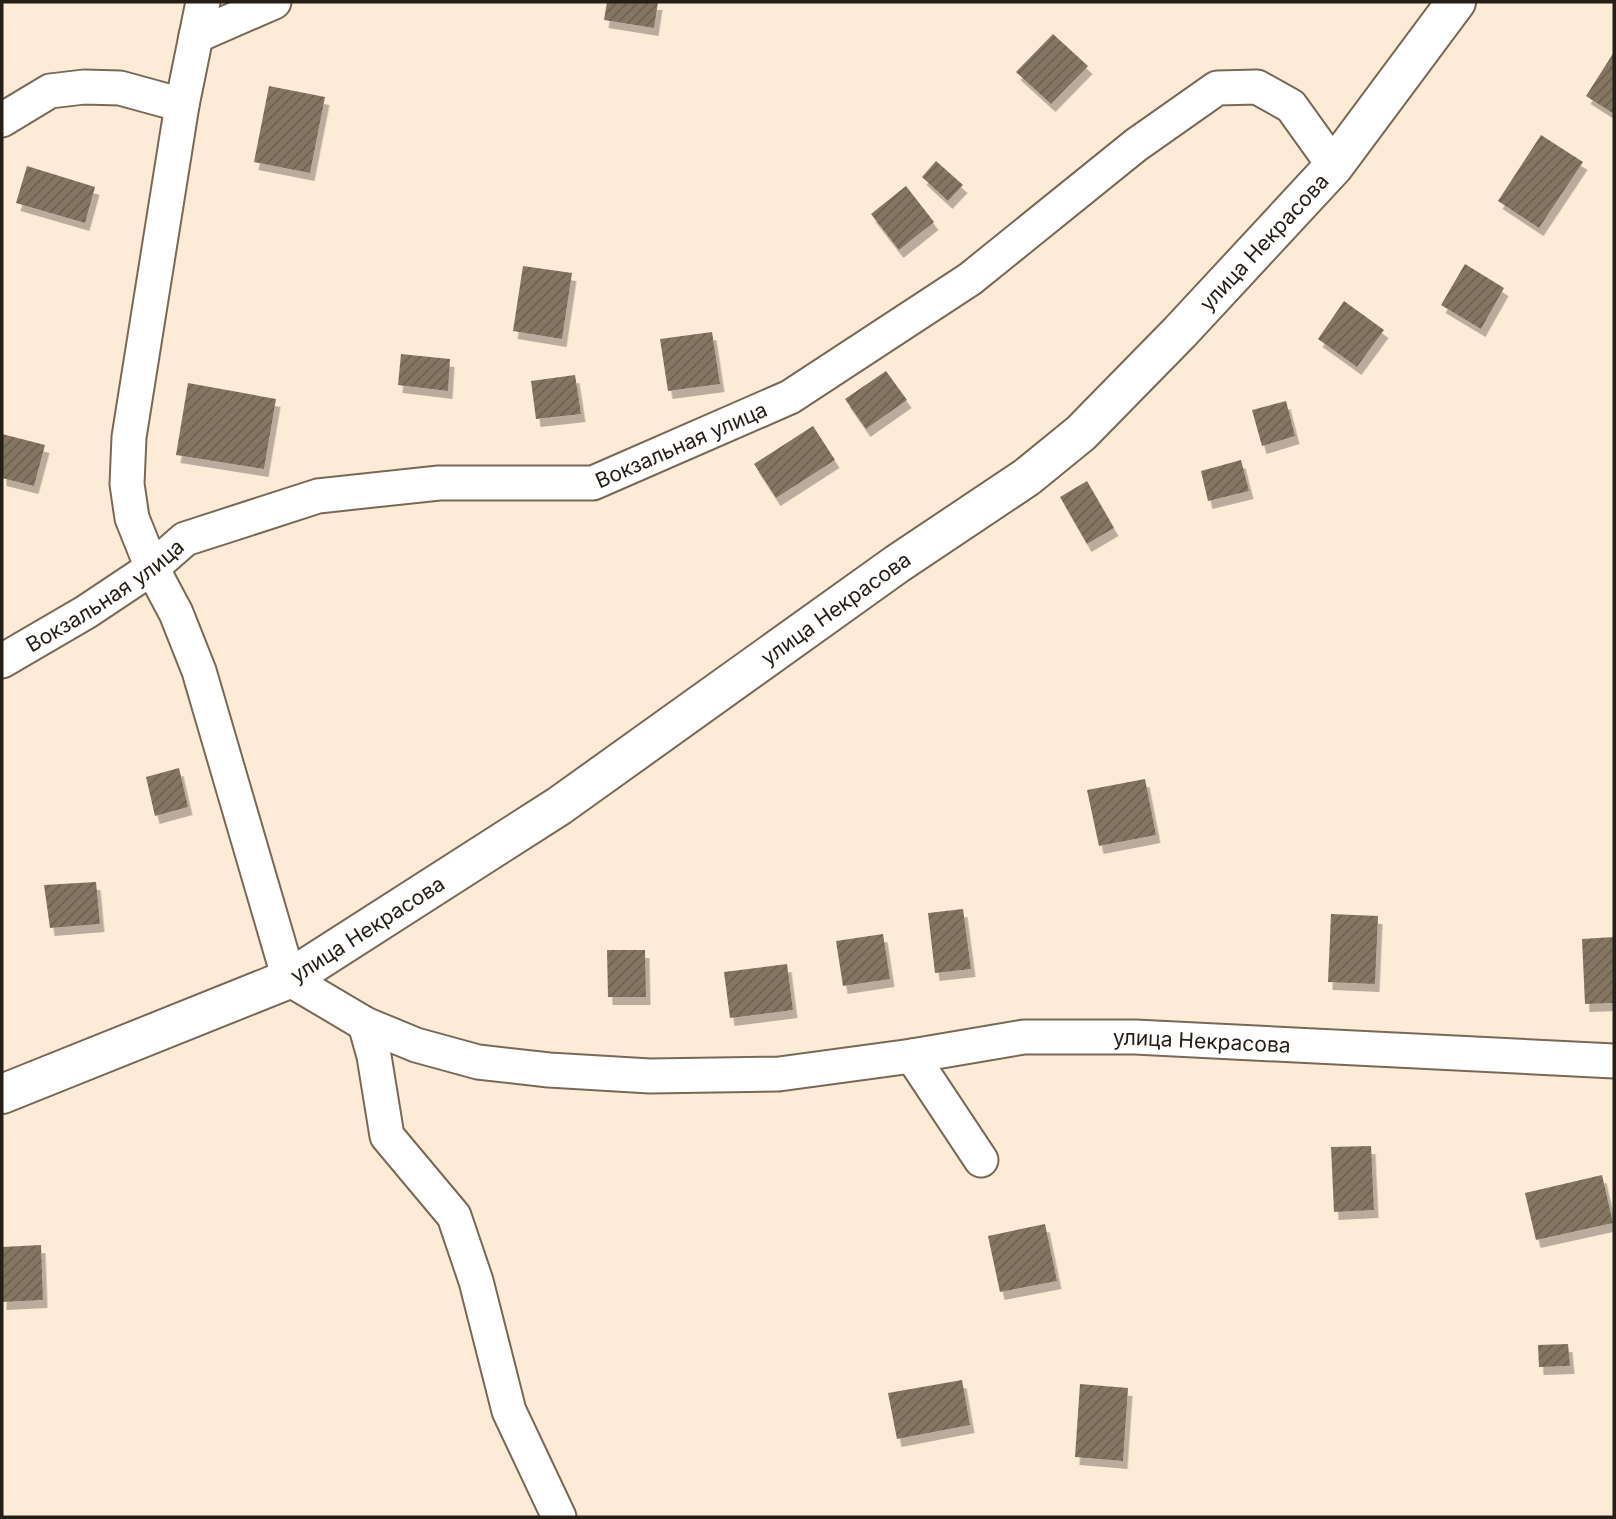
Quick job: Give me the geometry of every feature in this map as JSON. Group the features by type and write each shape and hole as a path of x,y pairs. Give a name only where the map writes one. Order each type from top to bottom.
{"main road":[{"name":"улица Некрасова","path":"289,979 559,806 897,564 1027,477 1081,433 1334,166 1456,2"},
{"path":"2,1094 289,979"}],"street":[{"path":"203,2 182,105 129,437 127,484 132,518 152,568 176,613 199,671 289,979"},
{"path":"196,36 274,2"},
{"path":"2,120 50,91 84,87 120,88 182,105"},
{"name":"Вокзальная улица","path":"2,661 86,612 152,568 185,539 318,496 439,483 593,483 790,397 970,279 1136,145 1217,88 1257,87 1291,106 1334,166"},
{"name":"улица Некрасова","path":"289,979 365,1024 416,1045 478,1062 637,1075 779,1074 1024,1037 1135,1037 1614,1061"},
{"path":"365,1024 374,1056 387,1136 454,1216 476,1281 509,1410 559,1517"},
{"path":"912,1056 981,1160"}],"building":[{"path":"607,2 658,2 654,28 604,20"},
{"path":"1053,34 1088,66 1051,104 1016,72"},
{"path":"1614,52 1614,114 1586,96"},
{"path":"269,86 325,97 310,173 254,162"},
{"path":"1541,135 1583,162 1539,228 1498,201"},
{"path":"936,161 963,185 948,201 922,177"},
{"path":"27,166 95,187 85,223 16,203"},
{"path":"906,186 934,222 899,250 871,214"},
{"path":"1465,264 1504,288 1481,329 1441,305"},
{"path":"523,266 572,273 562,339 513,331"},
{"path":"1344,301 1384,330 1357,367 1318,339"},
{"path":"712,332 720,384 668,391 660,339"},
{"path":"401,354 450,359 448,391 398,385"},
{"path":"886,371 907,400 866,429 845,399"},
{"path":"575,375 581,414 536,419 531,381"},
{"path":"188,383 276,399 264,469 176,455"},
{"path":"1286,401 1295,436 1262,446 1252,410"},
{"path":"813,426 835,460 776,498 754,464"},
{"path":"2,434 45,445 34,486 2,478"},
{"path":"1241,460 1249,491 1208,501 1201,471"},
{"path":"1087,481 1114,528 1087,544 1060,497"},
{"path":"179,768 188,807 155,816 146,777"},
{"path":"1145,779 1156,835 1099,846 1087,790"},
{"path":"96,882 100,924 50,928 44,885"},
{"path":"963,909 971,969 935,973 928,913"},
{"path":"1331,914 1378,916 1375,984 1328,982"},
{"path":"883,934 890,979 843,986 836,941"},
{"path":"1614,937 1614,1003 1585,1004 1582,939"},
{"path":"607,950 645,950 646,997 608,997"},
{"path":"787,964 793,1010 730,1018 724,972"},
{"path":"1371,1146 1374,1210 1334,1212 1331,1147"},
{"path":"1602,1175 1613,1223 1536,1240 1525,1193"},
{"path":"1045,1224 1057,1281 1000,1292 988,1236"},
{"path":"41,1245 43,1300 2,1302 2,1247"},
{"path":"1568,1344 1570,1366 1539,1367 1538,1345"},
{"path":"962,1380 970,1425 897,1439 888,1393"},
{"path":"1080,1384 1128,1388 1123,1461 1075,1457"}]}
